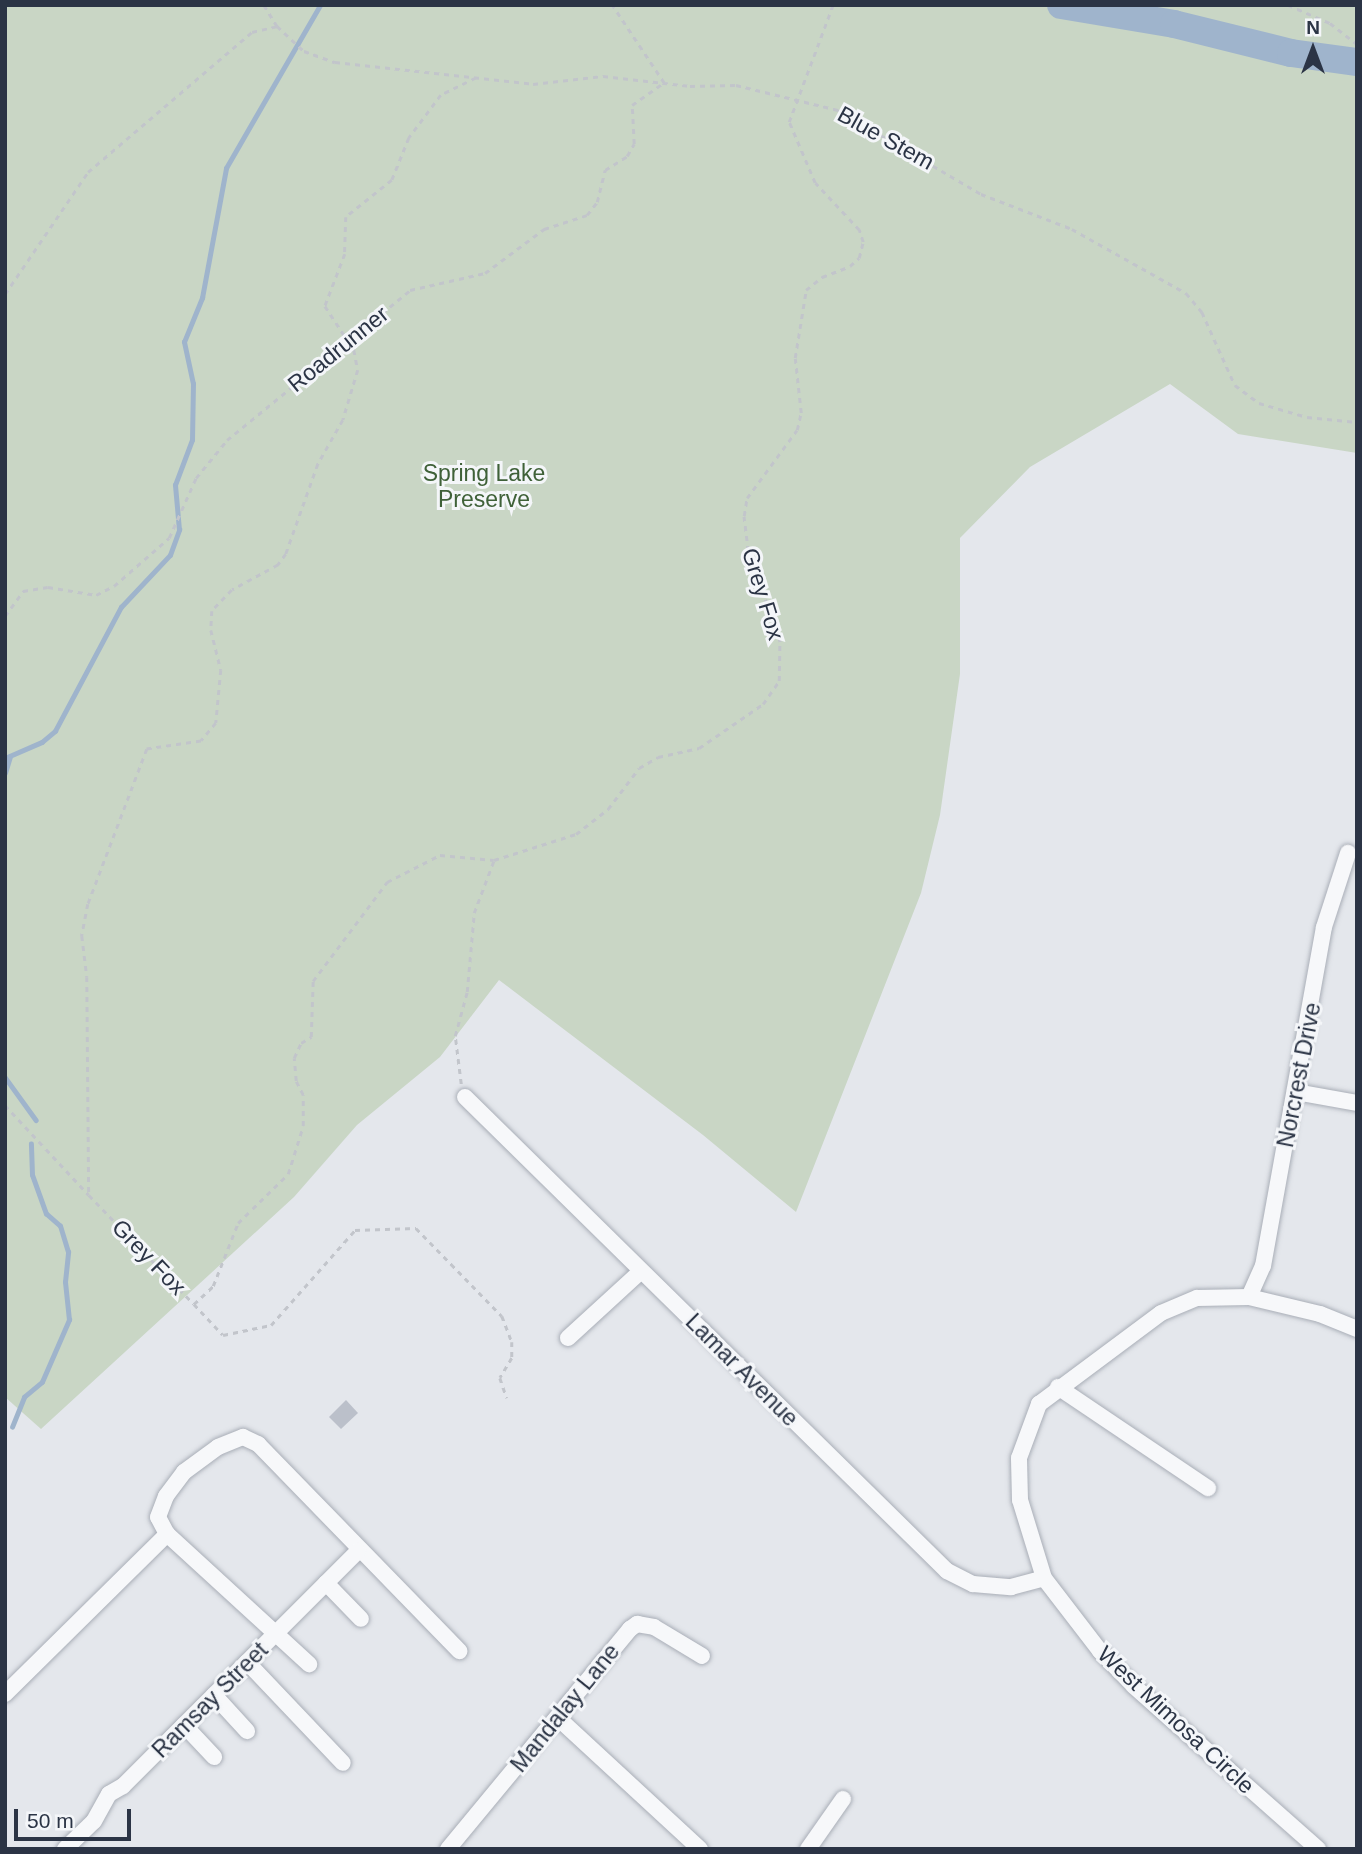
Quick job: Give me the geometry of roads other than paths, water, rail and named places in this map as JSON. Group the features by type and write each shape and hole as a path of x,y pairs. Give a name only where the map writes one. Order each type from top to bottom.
{"street":[{"name":"Norcrest Drive","path":"1249,1297 1263,1266 1324,927 1348,853"},
{"path":"1296,1092 1357,1103"},
{"name":"Lamar Avenue","path":"465,1097 947,1571 974,1584 1011,1587 1044,1578"},
{"path":"568,1338 641,1271"},
{"name":"West Mimosa Circle","path":"1318,1849 1133,1686 1100,1651 1044,1578 1020,1500 1019,1458 1039,1404 1058,1387 1161,1313 1196,1298 1249,1297 1320,1314 1357,1328"},
{"path":"1058,1387 1208,1488"},
{"path":"309,1664 167,1534 158,1517 178,1480 218,1447 243,1437 258,1444 358,1551 459,1651"},
{"path":"5,1694 167,1534"},
{"name":"Ramsay Street","path":"65,1849 103,1809 118,1800 123,1786 358,1551"},
{"path":"326,1583 361,1619"},
{"name":"Mandalay Lane","path":"448,1849 638,1624 654,1627 702,1656"},
{"path":"247,1662 343,1763"},
{"path":"214,1695 247,1731"},
{"path":"558,1718 700,1849"},
{"path":"184,1725 214,1757"},
{"path":"808,1849 843,1799"}],"waterway":[{"path":"5,758 42,742 55,731 121,607 170,555 179,530 175,485 192,440 193,384 184,342 202,298 226,168 320,5"},
{"path":"1061,5 1174,24 1291,53 1357,62"},
{"path":"5,773 10,757"},
{"path":"5,1077 36,1120"},
{"path":"12,1427 24,1397 42,1382 69,1320 65,1282 68,1252 60,1226 46,1214 32,1175 31,1144"}],"park label":[{"name":"Spring Lake Preserve","path":"484,486"}]}
